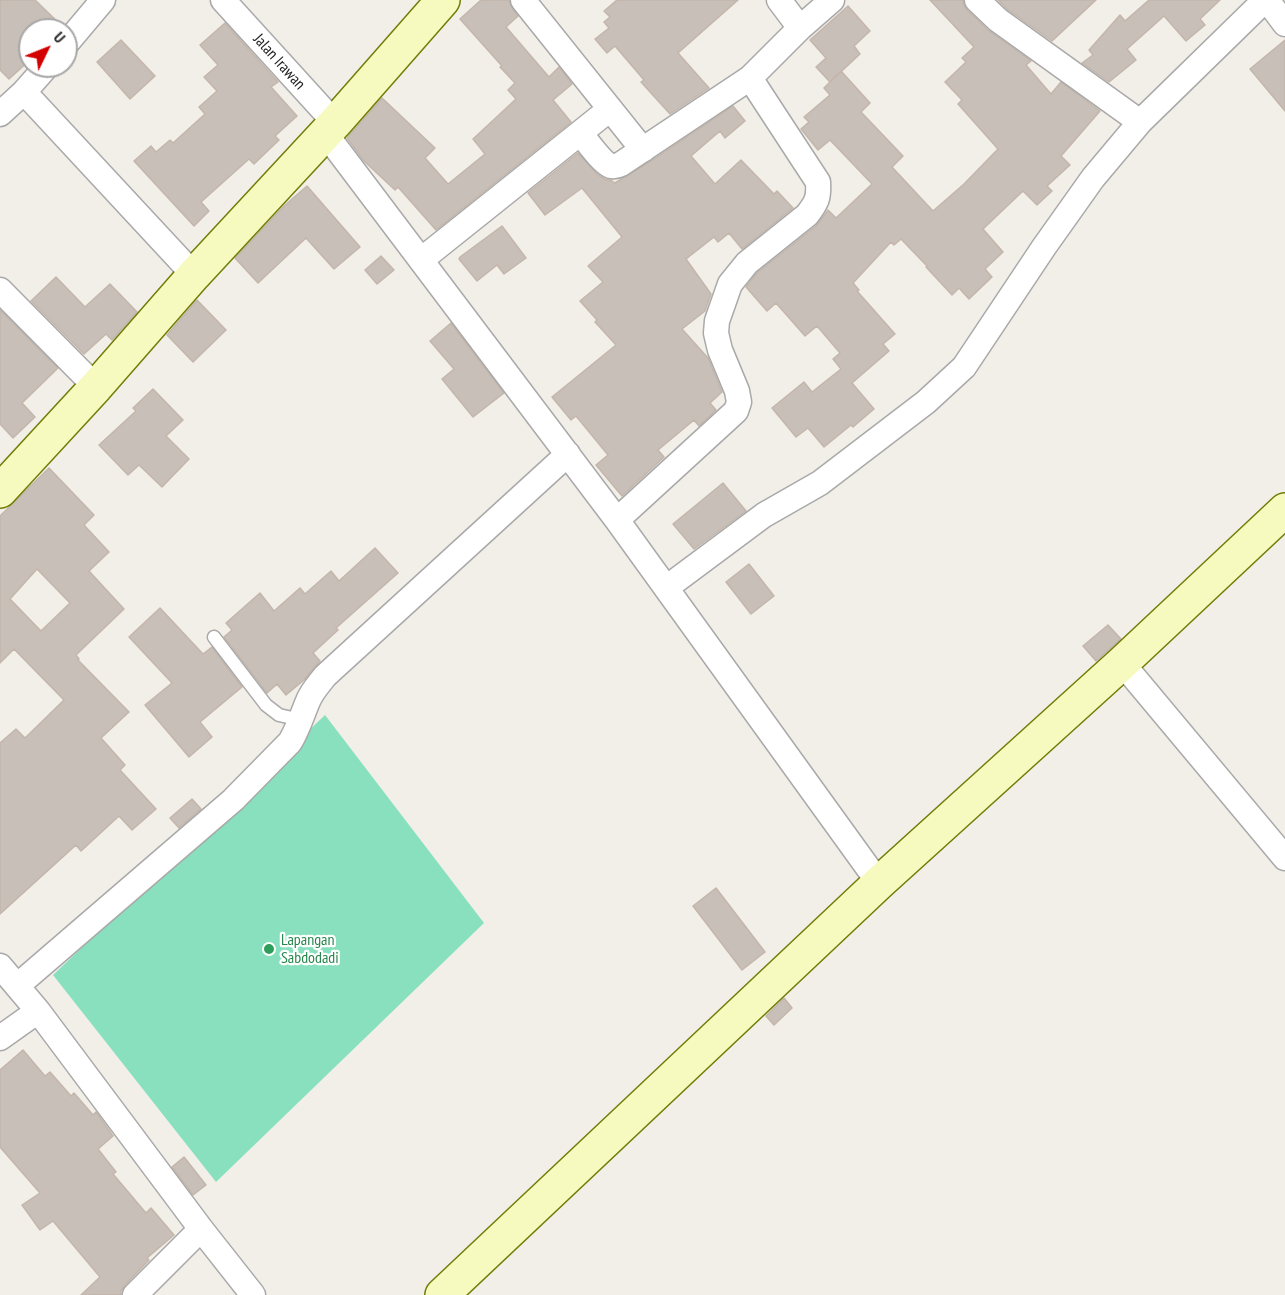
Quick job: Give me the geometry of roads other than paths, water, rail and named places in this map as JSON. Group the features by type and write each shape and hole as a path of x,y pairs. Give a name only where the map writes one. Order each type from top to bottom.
{"street":[{"path":"78,30 103,0"},
{"name":"Jalan Irawan","path":"223,0 330,128 422,260 568,454 879,883"},
{"path":"0,491 96,387 194,274 330,128 443,0"},
{"path":"523,0 643,150"},
{"path":"779,0 801,28"},
{"path":"580,133 605,162 611,166 621,164 750,78 832,0"},
{"path":"977,0 998,20 1140,122"},
{"path":"666,588 764,515 820,483 926,402 964,367 1062,221 1093,178 1140,122 1266,0 1285,24"},
{"path":"0,114 36,78"},
{"path":"616,520 735,411 739,402 737,391 720,350 716,333 717,321 730,284 747,263 807,215 819,196 818,182 750,78"},
{"path":"24,92 194,274"},
{"path":"422,260 610,109"},
{"path":"0,290 96,387"},
{"path":"17,986 233,800 290,741 297,731 308,700 325,676 568,454"},
{"path":"442,1295 879,883 1122,663 1285,510"},
{"path":"1122,663 1285,858"},
{"path":"0,966 38,1011 253,1295"},
{"path":"0,1038 38,1011"},
{"path":"135,1295 201,1229"}],"lane":[{"path":"214,638 266,705 279,715 301,720"}],"place":[{"name":"Lapangan Sabdodadi","path":"269,949"}]}
